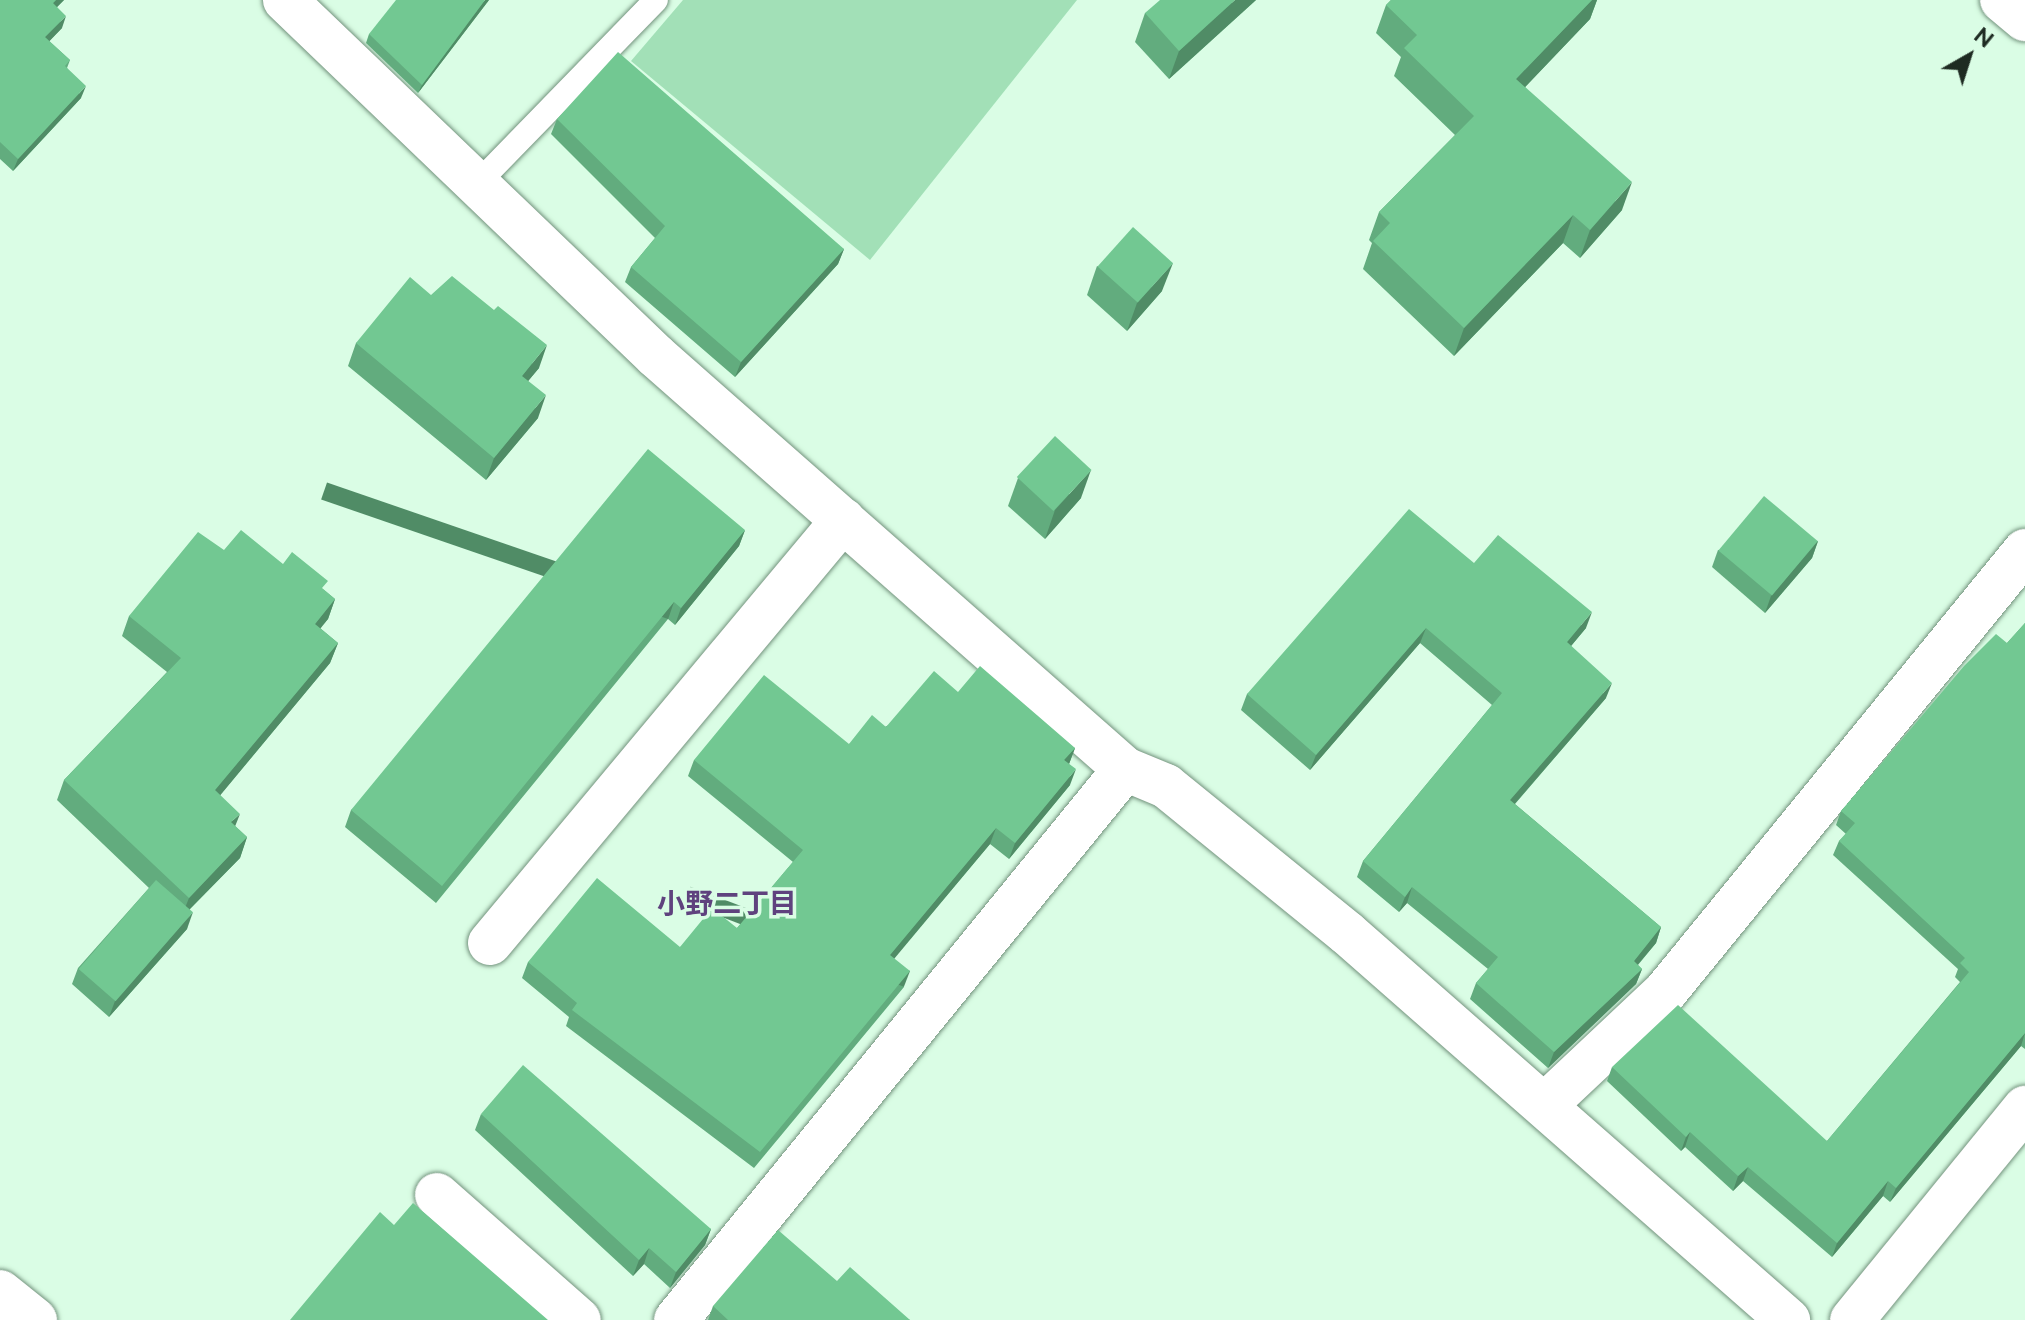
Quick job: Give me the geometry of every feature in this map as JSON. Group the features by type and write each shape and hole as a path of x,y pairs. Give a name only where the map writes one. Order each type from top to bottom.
{"street":[{"path":"285,0 476,185 843,520 1125,769 1166,786 1545,1105 1788,1320"},
{"path":"2002,0 2025,19"},
{"path":"490,943 843,520"},
{"path":"1545,1105 1666,991 2025,551"},
{"path":"676,1320 1125,769"},
{"path":"1852,1320 2025,1108"},
{"path":"437,1195 579,1320"},
{"path":"0,1292 35,1320"}],"lane":[{"path":"476,185 656,0"}],"green space":[{"path":"683,0 1077,0 870,260 631,61"}],"building":[{"path":"0,0 56,0 53,3 66,16 45,37 70,60 65,66 86,86 18,159 0,142"},
{"path":"396,0 485,0 422,85 369,34"},
{"path":"1160,0 1235,0 1179,51 1145,13"},
{"path":"1391,0 1592,0 1516,79 1632,182 1590,230 1573,215 1464,328 1373,241 1390,223 1379,212 1474,116 1404,48 1417,35 1386,5"},
{"path":"618,52 844,249 741,362 631,267 665,226 557,119"},
{"path":"1133,227 1173,263 1138,303 1098,266"},
{"path":"452,276 494,310 498,306 547,345 522,376 546,395 494,458 356,343 410,277 431,295"},
{"path":"1055,436 1092,470 1053,511 1017,477"},
{"path":"648,449 745,530 681,608 674,602 442,886 351,810"},
{"path":"1764,496 1818,541 1772,595 1718,550"},
{"path":"1409,509 1474,563 1498,535 1592,612 1567,642 1612,683 1510,800 1661,927 1634,961 1642,969 1554,1052 1476,983 1498,957 1412,887 1405,897 1363,861 1502,693 1426,628 1316,755 1247,694"},
{"path":"241,530 283,564 292,552 328,581 322,588 335,599 315,624 338,643 215,790 240,814 231,822 247,837 189,898 64,780 181,658 129,616 198,532 224,550"},
{"path":"2025,623 2025,1033 1896,1188 1888,1181 1837,1243 1748,1167 1738,1176 1690,1132 1686,1137 1612,1067 1678,1005 1827,1141 1969,972 1960,963 1965,958 1839,841 1855,823 1841,811 1964,666 1996,634 2007,643"},
{"path":"980,666 1075,748 1064,760 1076,769 1015,843 996,828 890,955 910,971 760,1152 572,1010 577,1003 528,962 597,878 680,947 712,908 737,928 803,850 694,760 764,675 849,744 872,715 886,727 934,671 958,692"},
{"path":"156,880 193,912 116,1001 79,969"},
{"path":"523,1065 711,1229 676,1272 649,1248 639,1260 481,1114"},
{"path":"413,1203 548,1320 290,1320 380,1212 394,1225"},
{"path":"778,1230 837,1281 850,1267 910,1320 728,1320 713,1306"}],"district":[{"name":"小野二丁目","path":"727,904"}]}
